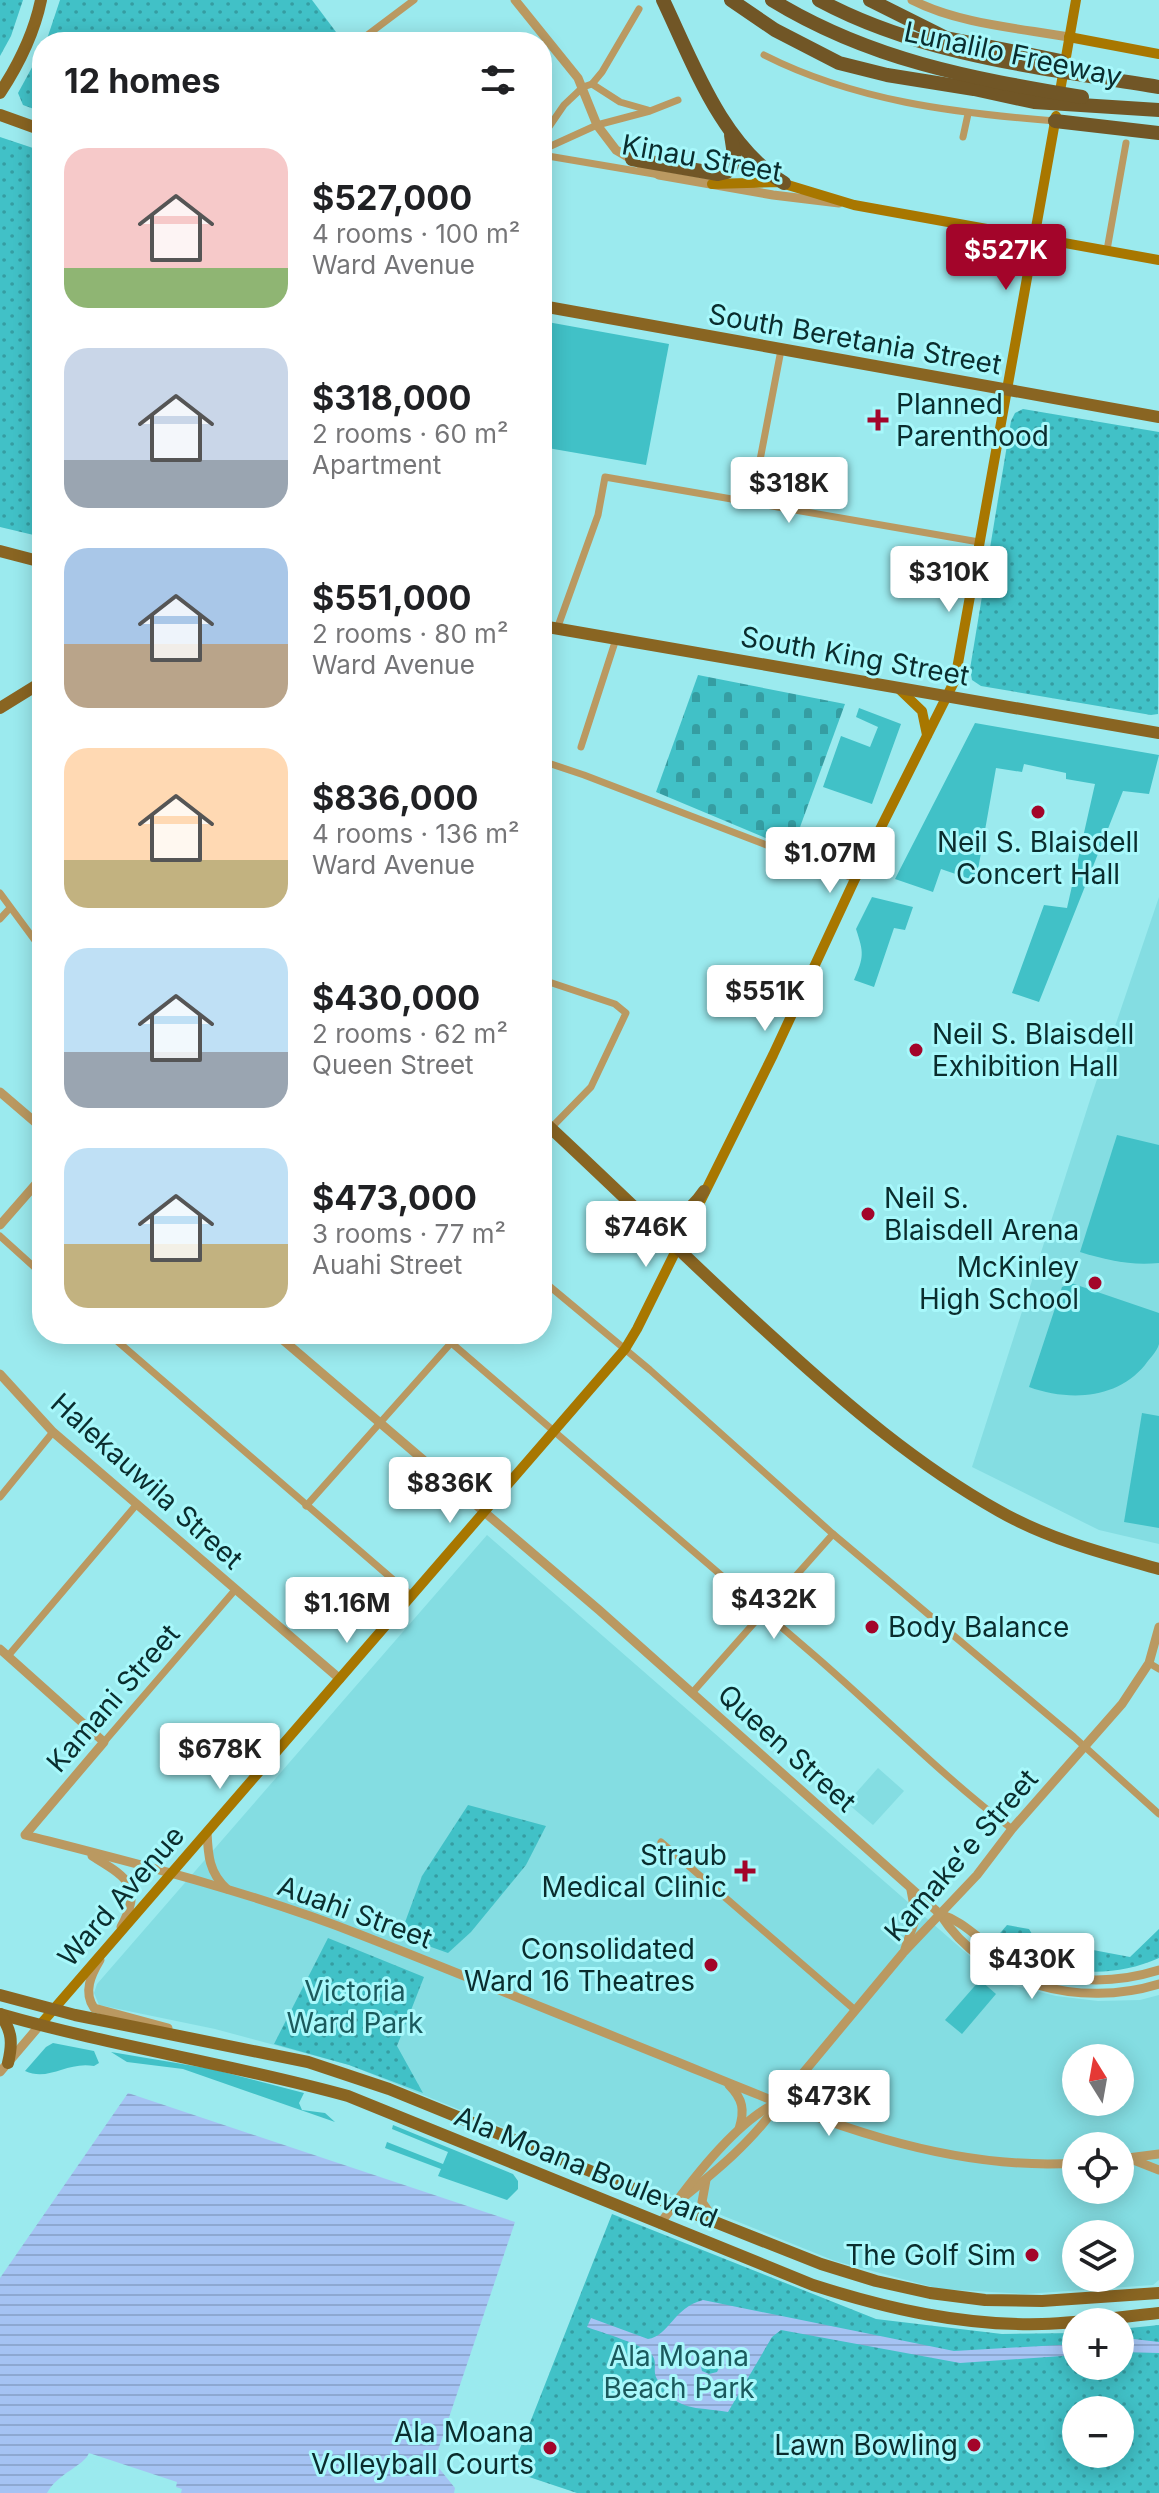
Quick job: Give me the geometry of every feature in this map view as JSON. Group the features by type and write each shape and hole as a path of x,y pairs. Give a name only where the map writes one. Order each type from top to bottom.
{"highway":[{"path":"632,159 718,174 732,168 736,152 728,127 663,0"},
{"path":"731,0 775,30 839,63 1034,102 1159,110"},
{"name":"Lunalilo Freeway","path":"772,0 851,42 904,60 960,74 1159,110"},
{"name":"Lunalilo Freeway","path":"819,0 855,18 928,43 1035,66 1159,85"},
{"path":"870,0 946,38 1159,85"},
{"path":"1055,121 1159,133"},
{"path":"728,127 762,166 784,183"}],"main road":[{"path":"33,32 41,0"},
{"name":"Ward Avenue","path":"40,2025 625,1349 773,1055 855,879 955,680 1076,0"},
{"path":"0,93 32,34"},
{"path":"1069,37 1159,54"},
{"path":"0,115 32,126"},
{"name":"Kinau Street","path":"712,184 784,183 854,205 1159,260"},
{"name":"South Beretania Street","path":"552,308 1159,417"},
{"path":"0,551 32,559"},
{"name":"South King Street","path":"552,628 1159,733"},
{"path":"0,708 32,688"},
{"path":"898,688 924,714 927,735"},
{"path":"552,1130 675,1249 893,1442 950,1482 1024,1523 1118,1558 1159,1569"},
{"path":"642,1215 663,1220 676,1217 688,1211 704,1191"},
{"name":"Ala Moana Boulevard","path":"0,1995 54,2010 308,2062 389,2089 821,2264 876,2281 930,2293 985,2300 1042,2301 1159,2293"},
{"path":"0,2014 11,2029 12,2045 4,2067"},
{"name":"Ala Moana Boulevard","path":"0,2014 269,2074 348,2096 813,2285 866,2302 918,2314 983,2323 1041,2324 1159,2313"}],"street":[{"path":"371,32 414,0"},
{"path":"515,0 536,32"},
{"path":"912,0 969,19 1069,37"},
{"path":"552,122 564,105 588,86 639,9"},
{"path":"552,50 588,86 650,111"},
{"path":"764,55 800,73 866,95 968,114 1055,121"},
{"path":"588,86 597,125 609,143 659,175"},
{"path":"552,148 597,125 678,100"},
{"path":"619,120 622,102"},
{"path":"963,137 968,114"},
{"path":"1107,250 1126,143"},
{"name":"Kinau Street","path":"552,155 813,201 854,205"},
{"path":"752,502 781,350"},
{"path":"557,629 598,515 605,477 979,542"},
{"path":"581,747 616,639"},
{"path":"552,764 855,879"},
{"path":"0,893 32,937"},
{"path":"0,919 10,908"},
{"path":"552,983 615,1004 626,1013 591,1087 552,1119"},
{"path":"0,1092 32,1119"},
{"path":"0,1225 32,1188"},
{"path":"0,1236 32,1265"},
{"path":"552,1288 1159,1814"},
{"path":"120,1344 412,1596"},
{"name":"Queen Street","path":"288,1344 692,1693 940,1914 948,1927 972,1949 1003,1970 1056,1991 1110,1995 1159,1984"},
{"path":"306,1506 451,1344"},
{"path":"453,1344 556,1430 1012,1829"},
{"name":"Halekauwila Street","path":"2,1380 53,1432 340,1679"},
{"path":"0,1497 53,1432"},
{"path":"104,1742 4,1653 137,1504"},
{"path":"692,1693 833,1534"},
{"name":"Kamani Street","path":"25,1835 235,1590"},
{"name":"Kamakeʻe Street","path":"674,2205 706,2180 769,2117 903,1953 990,1859 1012,1829 1122,1704 1149,1663 1159,1627"},
{"path":"1149,1663 1159,1669"},
{"path":"207,1832 209,1863 219,1882 230,1891"},
{"name":"Auahi Street","path":"25,1835 172,1873 348,1930 872,2136 953,2156 1005,2163 1062,2163"},
{"path":"661,1842 855,2010"},
{"path":"83,1850 120,1873 131,1888 128,1914 94,1969 89,1984 89,2000 94,2008 214,2042"},
{"path":"903,1953 916,1917 910,1887"},
{"name":"Queen Street","path":"940,1914 956,1919 996,1950 1035,1970 1075,1978 1111,1980 1159,1970"},
{"name":"Ward Avenue","path":"4,2067 40,2025"},
{"path":"723,2080 735,2091 744,2107 738,2132"},
{"name":"Kamakeʻe Street","path":"674,2205 686,2186 758,2112 779,2102"},
{"path":"1134,2157 1159,2154"},
{"path":"1134,2161 1159,2170"},
{"path":"706,2180 702,2202 720,2224"},
{"path":"660,2224 674,2205"}],"shaded area":[{"name":"McKinley High School","path":"1159,897 1159,1544 1099,1530 972,1467"},
{"path":"487,1535 979,1964 1012,1985 1056,1996 1098,2001 1140,2000 1159,1995 1159,2280 1153,2285 1134,2286 1134,2220 1062,2220 1062,2291 1025,2294 940,2289 835,2261 349,2065 215,2029 99,2005 94,1993 97,1984"},
{"path":"878,1768 904,1791 873,1825 847,1803"},
{"path":"128,2093 515,2222 434,2462 455,2488 454,2493 181,2493 182,2489 176,2487 177,2482 89,2453 47,2493 0,2493 0,2278"},
{"path":"703,2300 954,2351 1062,2345 1062,2356 960,2363 781,2330 772,2337 728,2412 679,2403 657,2379 652,2355 631,2343 587,2327 591,2318 648,2339 661,2333 685,2309","holes":["712,2349 720,2353 721,2364 717,2372 709,2374 702,2371 701,2360 705,2352"]},
{"path":"1134,2339 1159,2342 1159,2353 1134,2352"}],"green space":[{"path":"0,0 23,0 11,36 0,56"},
{"path":"60,0 312,0 336,32 49,32"},
{"path":"32,67 32,108 23,105 18,93"},
{"path":"0,137 32,148 32,535 0,527"},
{"path":"552,323 669,344 646,465 552,449"},
{"path":"1023,409 1159,432 1158,714 981,686 972,680 970,669 1011,421 1015,413"},
{"path":"698,675 845,704 792,849 656,792"},
{"path":"859,708 901,724 872,804 823,787 841,736 870,747 878,727 856,717"},
{"path":"975,723 1159,755 1149,794 1123,791 1039,1002 1012,993 1044,905 1067,908 1095,784 1066,779 1066,773 1024,764 1022,772 996,768 976,881 941,869 933,892 895,879"},
{"path":"872,897 913,907 905,930 894,928 874,987 854,980 862,955 856,929"},
{"path":"1117,1135 1159,1145 1159,1263 1119,1262 1080,1252"},
{"path":"1071,1283 1159,1313 1159,1344 1155,1353 1133,1377 1106,1391 1075,1395 1029,1387 1062,1287"},
{"path":"1142,1413 1159,1416 1159,1528 1124,1522"},
{"name":"Victoria Ward Park","path":"468,1805 546,1826 526,1865 471,1932 448,1953 400,1936 422,1876"},
{"path":"1007,1925 1029,1929 1035,1939 1130,1957 1159,1929 1159,1958 1138,1966 1096,1972 1054,1966 995,1939"},
{"name":"Victoria Ward Park","path":"328,1938 424,1977 397,2046 423,2093 349,2065 274,2044"},
{"path":"980,1980 996,1994 962,2034 945,2020"},
{"path":"53,2043 94,2051 99,2063 42,2074 25,2071"},
{"path":"111,2052 212,2069 304,2093 299,2103 302,2110 325,2113 335,2122 183,2069 127,2062"},
{"path":"393,2125 513,2174 518,2181 518,2189 507,2200 438,2176 441,2169 385,2148 387,2142 443,2164 448,2152 392,2129"},
{"name":"Ala Moana Beach Park","path":"612,2214 876,2319 1002,2334 1062,2333 1062,2380 1134,2380 1134,2328 1159,2325 1159,2493 577,2493 511,2471"}],"place":[{"name":"Planned Parenthood","path":"878,420"},
{"name":"Neil S. Blaisdell Concert Hall","path":"1038,812"},
{"name":"Neil S. Blaisdell Exhibition Hall","path":"916,1050"},
{"name":"Neil S. Blaisdell Arena","path":"868,1214"},
{"name":"McKinley High School","path":"1095,1283"},
{"name":"Body Balance","path":"872,1627"},
{"name":"Straub Medical Clinic","path":"745,1871"},
{"name":"Consolidated Ward 16 Theatres","path":"711,1965"},
{"name":"The Golf Sim","path":"1032,2255"},
{"name":"Lawn Bowling","path":"974,2445"},
{"name":"Ala Moana Volleyball Courts","path":"550,2448"}]}
